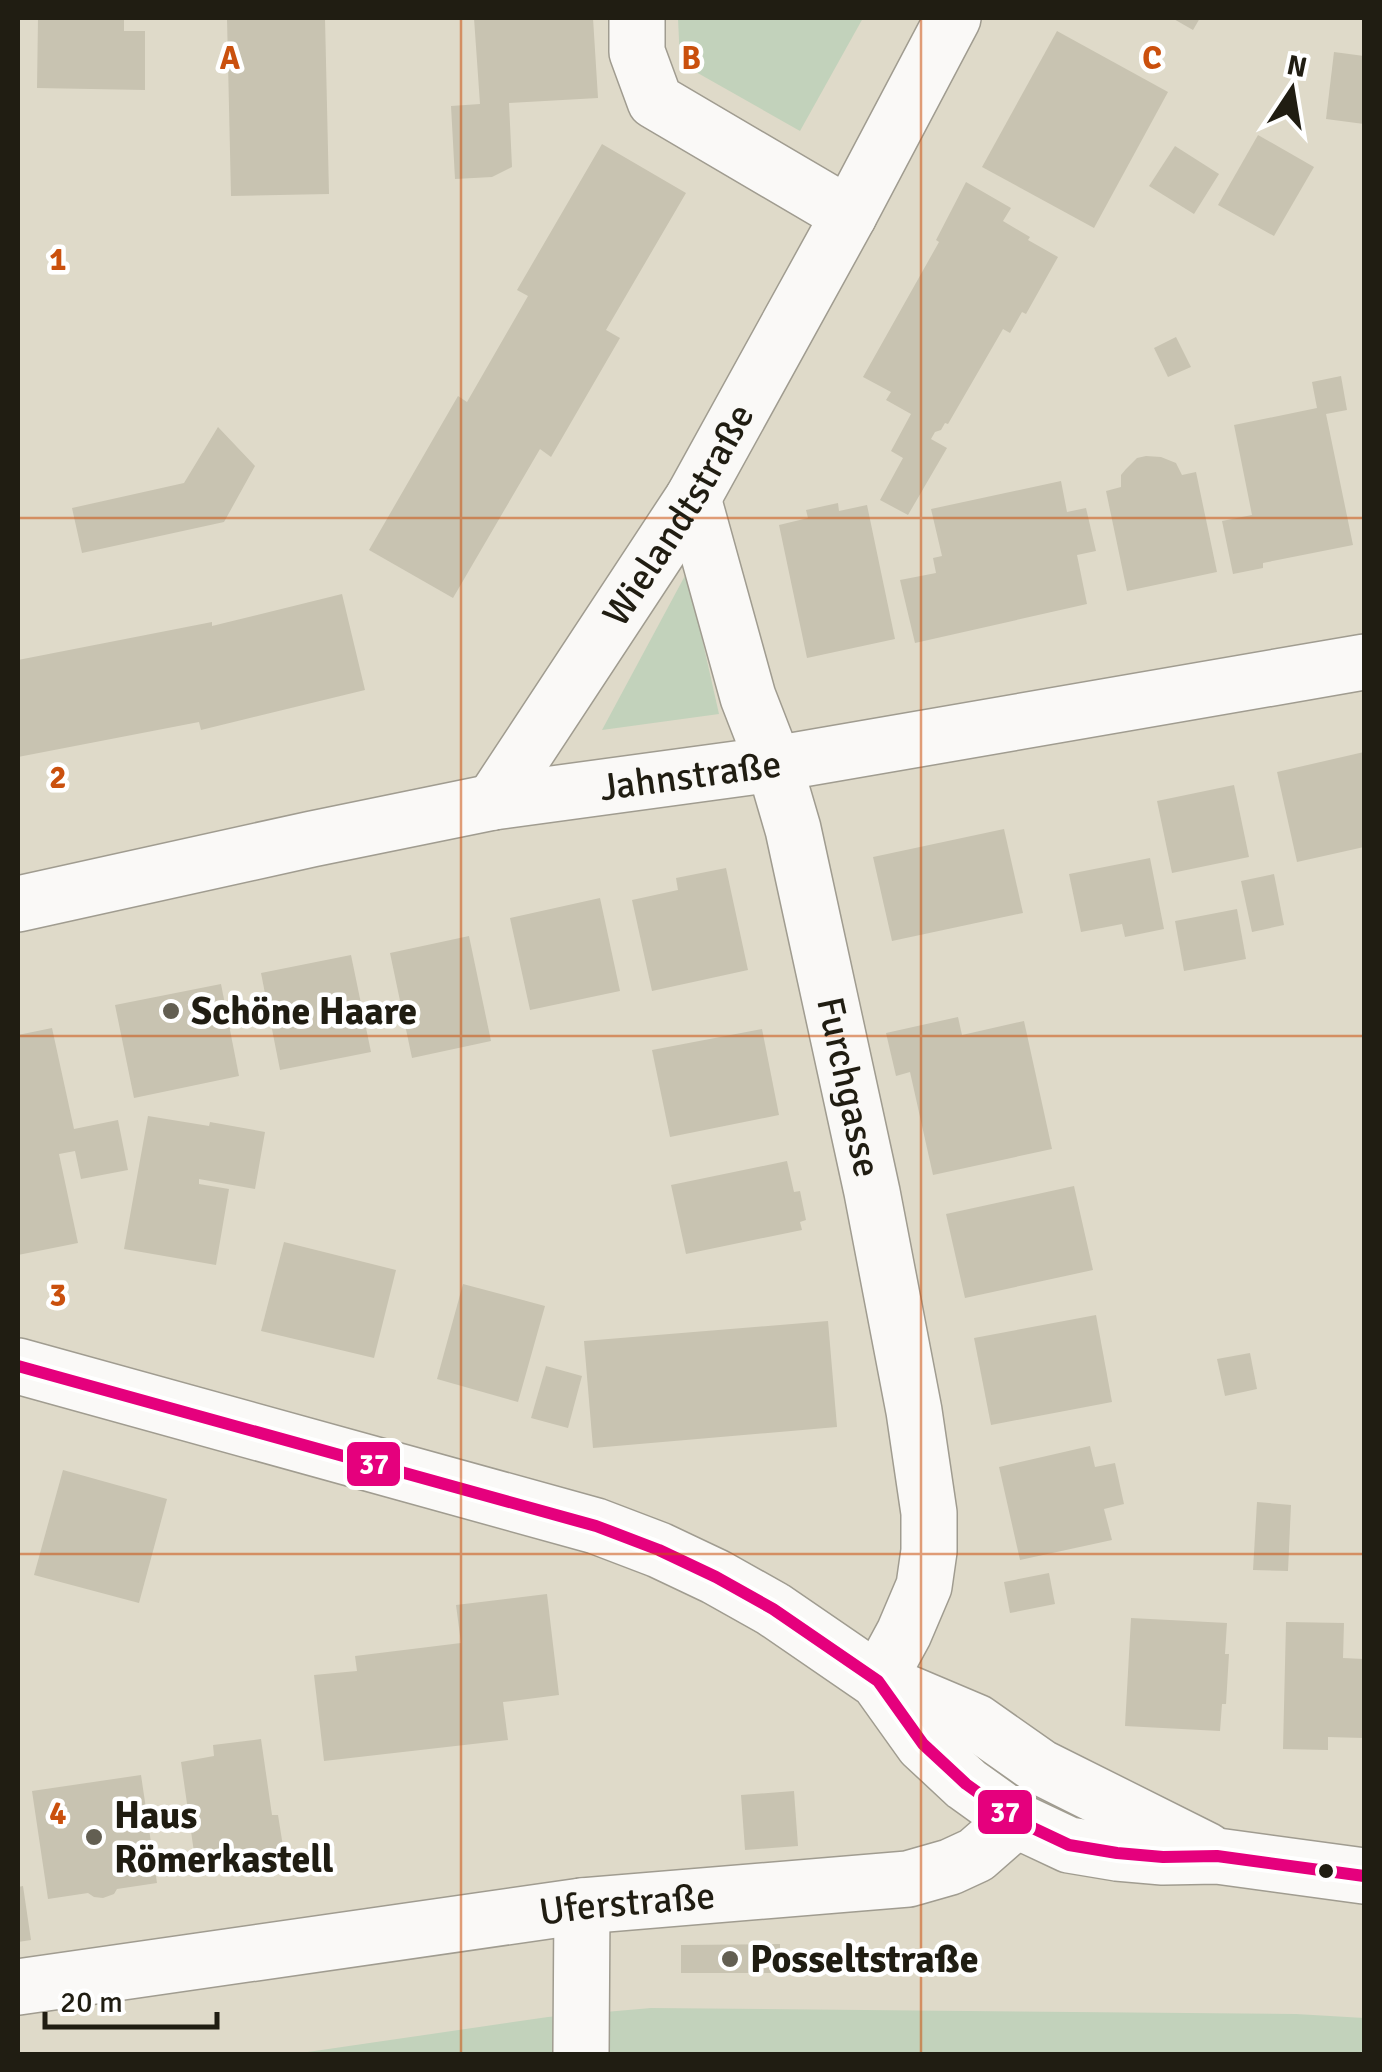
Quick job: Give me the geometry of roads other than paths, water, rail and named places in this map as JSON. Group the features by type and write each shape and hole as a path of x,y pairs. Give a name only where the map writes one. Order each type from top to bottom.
{"street":[{"path":"638,18 638,52 655,101 849,215"},
{"name":"Wielandtstraße","path":"493,802 693,498 954,18"},
{"name":"Furchgasse","path":"693,498 748,697 794,829 872,1192 914,1411 929,1514 929,1550 924,1586 878,1681"},
{"name":"Jahnstraße","path":"18,904 493,802 774,764 1364,662"},
{"path":"18,1366 596,1526 716,1578 773,1609 878,1681 976,1722 1040,1767 1217,1856"},
{"path":"878,1681 923,1744 966,1784 1016,1820 1069,1845 1163,1858 1217,1856 1364,1876"},
{"name":"Uferstraße","path":"18,1987 582,1906 908,1879 976,1855 1016,1820"},
{"path":"581,2054 582,1906"}],"place":[{"name":"Schöne Haare","path":"171,1011"},
{"name":"Haus Römerkastell","path":"94,1837"},
{"name":"Posseltstraße","path":"730,1959"}]}
